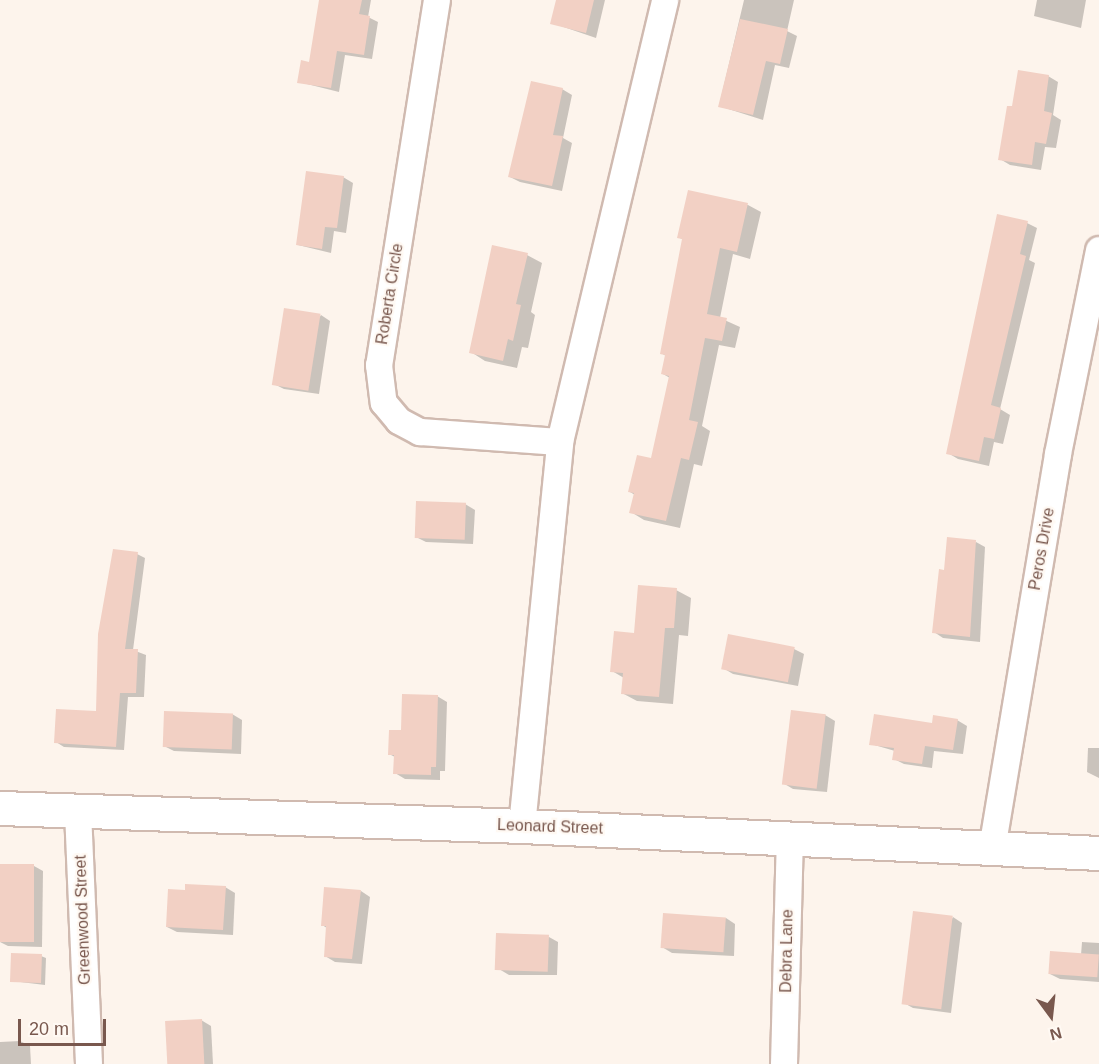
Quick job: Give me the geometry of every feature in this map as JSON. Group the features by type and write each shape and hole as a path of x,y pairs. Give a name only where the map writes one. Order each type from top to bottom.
{"street":[{"name":"Roberta Circle","path":"437,0 379,365 384,403 399,421 420,432 560,442"},
{"path":"522,826 560,442 665,0"},
{"name":"Peros Drive","path":"992,849 1058,454 1099,250"},
{"name":"Leonard Street","path":"0,808 522,826 1099,853"},
{"name":"Greenwood Street","path":"78,812 89,1064"},
{"name":"Debra Lane","path":"784,1064 790,838"}],"building":[{"path":"319,0 362,0 359,14 370,16 364,55 337,51 331,88 297,83 301,60 309,62"},
{"path":"556,0 594,0 586,33 550,24"},
{"path":"740,19 788,29 780,64 766,61 753,115 718,107"},
{"path":"1018,70 1049,75 1044,111 1052,113 1046,144 1035,142 1032,165 998,160 1007,106 1012,106"},
{"path":"531,81 563,88 553,135 563,136 552,186 508,177"},
{"path":"306,171 344,176 337,228 325,227 322,249 296,245"},
{"path":"688,190 748,203 737,252 720,248 707,314 727,318 722,341 705,338 689,420 698,422 689,460 681,458 666,521 629,513 634,493 628,492 637,455 651,458 669,376 661,374 665,355 660,354 682,239 677,238"},
{"path":"997,214 1028,221 1020,254 1026,256 991,405 1001,408 994,439 984,437 979,461 946,454"},
{"path":"492,245 528,253 516,304 521,305 513,341 508,339 503,361 469,353"},
{"path":"284,308 321,314 308,391 272,385"},
{"path":"416,501 466,503 465,540 415,538"},
{"path":"947,537 976,540 970,637 932,633 939,569 944,570"},
{"path":"113,549 138,552 125,649 138,649 136,693 120,693 116,747 54,743 56,709 96,711 98,634"},
{"path":"638,585 677,588 674,628 665,628 659,697 621,694 623,673 610,672 614,631 634,633"},
{"path":"728,634 795,647 788,682 721,669"},
{"path":"402,694 438,695 436,767 431,767 431,775 393,774 394,755 388,755 389,730 401,730"},
{"path":"791,710 826,714 817,789 782,784"},
{"path":"164,711 233,713 232,749 163,747"},
{"path":"874,714 932,723 933,715 958,719 953,750 925,746 922,764 892,760 894,748 869,745"},
{"path":"0,864 34,864 34,942 0,942"},
{"path":"185,884 226,886 223,930 166,927 168,889 185,890"},
{"path":"324,887 361,890 352,959 324,957 326,926 321,926"},
{"path":"913,911 953,916 941,1009 902,1004"},
{"path":"663,913 726,917 723,952 661,948"},
{"path":"496,933 549,935 548,972 495,970"},
{"path":"1050,951 1099,954 1097,977 1048,974"},
{"path":"11,953 42,954 41,983 10,982"},
{"path":"202,1019 204,1064 167,1064 165,1021"}]}
